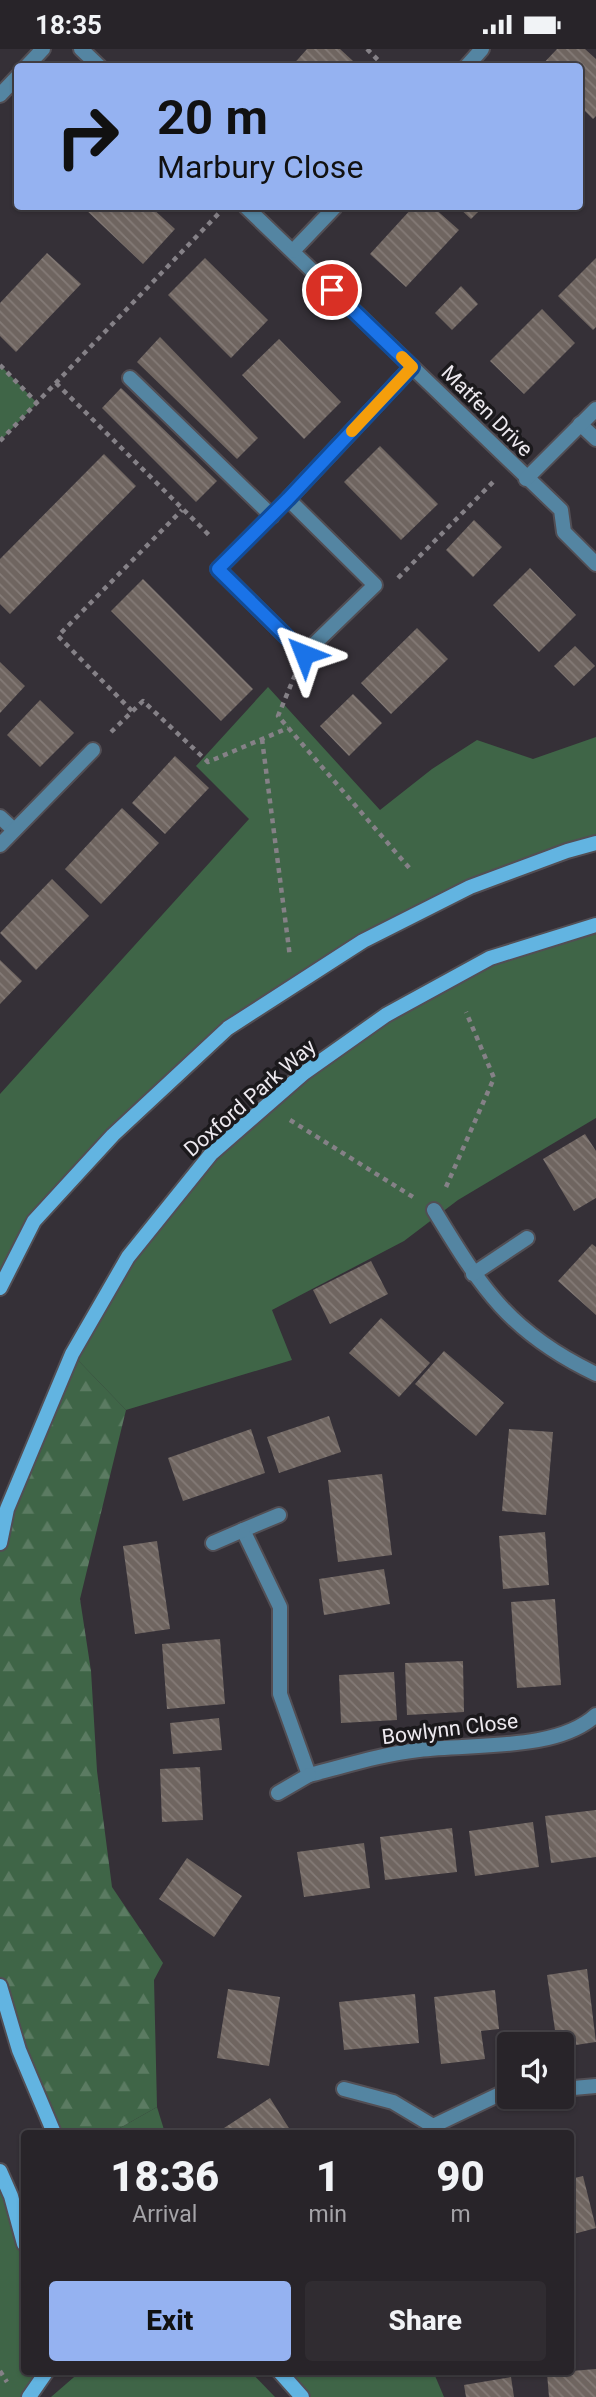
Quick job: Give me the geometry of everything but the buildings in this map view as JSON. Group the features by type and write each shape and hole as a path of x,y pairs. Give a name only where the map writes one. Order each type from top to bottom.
{"main road":[{"path":"0,1288 34,1221 113,1135 228,1028 363,941 470,887 596,843"},
{"name":"Doxford Park Way","path":"0,1543 7,1509 72,1354 128,1257 211,1154 304,1073 386,1015 490,958 596,925"},
{"path":"0,1986 19,2050 53,2130"},
{"path":"0,2171 11,2196 21,2233"},
{"path":"29,2397 43,2375"},
{"path":"283,2375 302,2397"}],"street":[{"path":"30,63 43,49"},
{"path":"81,49 96,63"},
{"path":"470,63 482,49"},
{"path":"0,95 14,80"},
{"name":"Matfen Drive","path":"249,210 511,465 561,510 564,532 596,564"},
{"path":"293,251 332,210"},
{"path":"288,499 375,585 304,654 218,569 272,516 412,367"},
{"path":"130,378 272,516"},
{"path":"526,479 596,409"},
{"path":"580,424 596,439"},
{"path":"0,845 93,750"},
{"path":"0,817 14,830"},
{"path":"434,1210 473,1274 512,1321 565,1359 596,1374"},
{"path":"473,1274 527,1238"},
{"path":"213,1543 279,1515"},
{"path":"243,1530 280,1607 280,1694 309,1775"},
{"name":"Bowlynn Close","path":"278,1793 309,1775 417,1750 547,1739 596,1715"},
{"path":"574,2088 596,2086"},
{"path":"344,2089 393,2102 432,2130 497,2096"}],"path":[{"path":"367,49 381,63"},
{"path":"0,442 222,210"},
{"path":"0,365 37,403"},
{"path":"57,383 230,557"},
{"path":"375,585 391,585 511,465"},
{"path":"132,711 58,636 182,510"},
{"path":"304,654 278,716 411,870"},
{"path":"93,750 142,701 208,762 288,728"},
{"path":"262,739 294,985"},
{"path":"267,1106 434,1210 461,1158 494,1077 466,1011"}],"green space":[{"path":"0,365 37,403 0,441"},
{"path":"268,687 380,810 432,769 477,740 533,759 596,737 596,843 567,851 363,941 228,1028 34,1221 0,1288 0,1094 249,819 196,766"},
{"path":"596,925 596,1118 458,1200 404,1241 272,1310 292,1360 126,1410 72,1354 128,1257 211,1154 304,1073 490,958"},
{"path":"72,1354 126,1410 80,1599 91,1671 97,1771 112,1887 163,1963 154,1980 157,2107 116,2130 53,2130 0,1986 0,1543"},
{"path":"157,2107 164,2130 116,2130"},
{"path":"0,2171 21,2235 21,2375 40,2375 29,2397 0,2397"},
{"path":"76,2375 254,2375 275,2397 51,2397"},
{"path":"283,2375 435,2375 444,2397 302,2397"}],"slow traffic":[{"path":"352,431 412,367 402,357"}],"route":[{"path":"304,654 218,569 412,367 332,290"}]}
